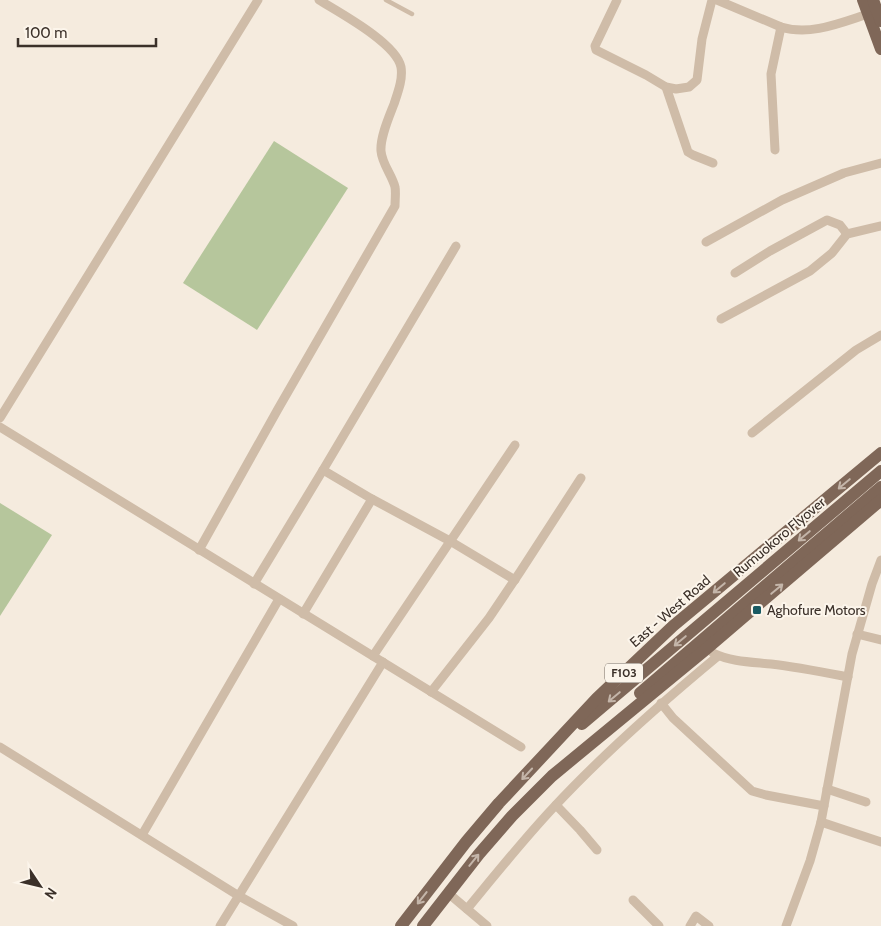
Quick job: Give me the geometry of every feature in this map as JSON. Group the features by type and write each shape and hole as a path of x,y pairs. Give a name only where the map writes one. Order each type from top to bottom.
{"main road":[{"path":"863,0 881,49"},
{"path":"873,0 881,21"},
{"name":"East - West Road","path":"401,926 466,842 597,698 673,626 881,453"},
{"name":"Rumuokoro Flyover","path":"655,670 881,470"},
{"name":"Rumuokoro Flyover","path":"655,670 881,487"},
{"name":"F103","path":"422,926 479,854 512,816 552,776 705,650 881,500"},
{"path":"541,759 655,670"},
{"path":"552,776 655,670"}],"street":[{"path":"0,418 258,0"},
{"path":"199,550 395,206 395,187 381,152 382,139 400,86 402,69 400,62 385,44 358,24 319,0"},
{"path":"617,0 595,46 596,50 666,87 676,89 689,87 697,80 702,39 712,0"},
{"path":"717,0 791,30 825,28 868,14"},
{"path":"775,150 771,74 781,27"},
{"path":"666,87 688,152 713,163"},
{"path":"706,242 782,200 844,173 881,163"},
{"path":"735,273 770,251 827,220 840,225 847,234"},
{"path":"722,319 810,272 832,253 847,234 881,226"},
{"path":"254,584 324,470 456,246"},
{"path":"752,432 856,350 881,335"},
{"path":"0,427 521,747"},
{"path":"373,656 515,445"},
{"path":"324,470 515,580"},
{"path":"431,692 489,618 581,478"},
{"path":"303,614 372,499"},
{"path":"789,925 821,822 848,676 872,584 881,560"},
{"path":"142,835 279,599"},
{"path":"858,634 881,640"},
{"path":"705,650 718,656 745,662 809,669 848,676"},
{"path":"467,909 556,805 610,750 661,703 718,656"},
{"path":"220,926 383,662"},
{"path":"661,703 673,718 752,791 824,806"},
{"path":"0,747 239,896 293,926"},
{"path":"827,789 866,802"},
{"path":"556,805 597,850"},
{"path":"821,822 880,840"},
{"path":"448,893 487,926"},
{"path":"633,900 659,926"},
{"path":"690,926 696,916 709,926"}],"lane":[{"path":"386,0 412,14"}],"green space":[{"path":"274,141 348,188 257,330 183,283"},
{"path":"0,503 52,535 0,616"}],"place":[{"name":"Aghofure Motors","path":"757,610"}]}
